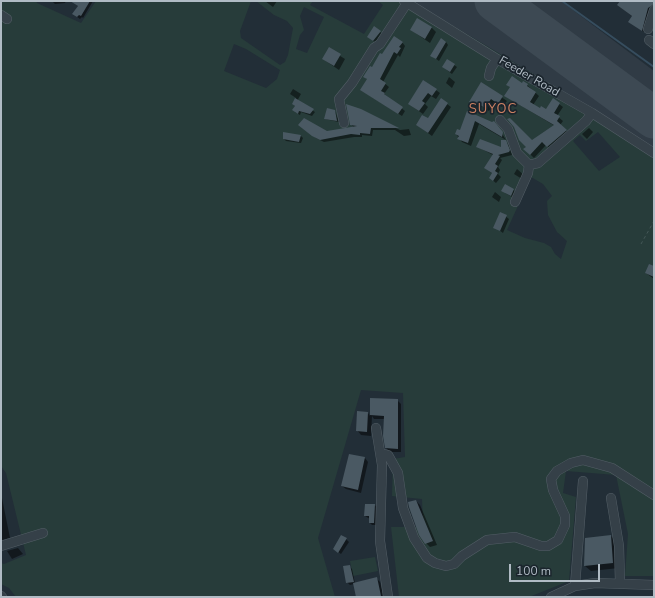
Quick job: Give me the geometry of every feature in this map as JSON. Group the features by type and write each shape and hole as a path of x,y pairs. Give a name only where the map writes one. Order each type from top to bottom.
{"street":[{"name":"Feeder Road","path":"406,2 592,113 654,153"},
{"path":"344,122 339,99 352,83 374,48 382,41 406,2"},
{"path":"651,26 654,10"},
{"path":"489,76 491,68 498,58"},
{"path":"529,165 538,163 586,121 592,113"},
{"path":"500,120 508,129 517,153 529,165"},
{"path":"515,202 528,173 529,165"},
{"path":"376,428 382,465 380,541 388,597"},
{"path":"380,453 388,455 398,473 404,508 414,538 427,558 435,563 446,566 454,564 462,556 487,540 515,537 541,546 548,546 558,540 565,525 565,516 553,490 551,479 557,471 571,463 583,460 612,468 654,495"},
{"path":"575,586 583,481"},
{"path":"611,498 619,546 620,583"},
{"path":"1,546 43,533"},
{"path":"551,597 575,586 620,583 654,585"}],"path":[{"path":"641,244 654,221"}],"shaded area":[{"path":"411,1 561,1 654,71 654,149 574,98"}],"green space":[{"path":"1,1 36,1 37,3 81,23 96,1 251,1 240,31 241,38 280,65 285,62 288,55 293,28 287,21 274,15 256,1 313,1 310,5 364,34 383,5 378,1 411,1 574,98 654,149 654,576 625,576 628,534 616,475 566,471 563,493 576,497 569,581 529,597 399,597 391,527 423,527 422,499 392,496 393,459 405,457 403,393 361,390 318,538 335,597 16,597 9,588 1,584 1,563 4,564 26,555 6,473 1,466","holes":["304,7 324,17 307,53 296,49 300,35 304,30 300,16","234,44 246,49 280,70 277,79 266,88 224,71","598,132 620,157 599,171 573,141 580,135 586,141","531,177 543,184 552,196 547,201 548,215 557,232 567,241 561,259 555,254 551,247 544,243 525,238 507,230"]},
{"path":"375,557 378,571 353,576 350,561"}],"building":[{"path":"70,1 90,1 81,16 79,15 77,17 72,14 78,6"},
{"path":"620,1 654,1 654,4 648,8 642,31 628,22 632,16 617,5"},
{"path":"417,18 432,27 425,39 410,30"},
{"path":"374,26 381,31 373,41 367,37"},
{"path":"394,36 403,42 399,47 401,48 397,54 394,52 380,79 386,83 381,91 403,107 398,114 360,90 367,79 363,77 370,66 372,67 380,53 382,54"},
{"path":"441,38 446,42 436,59 430,56"},
{"path":"329,47 341,54 334,66 322,59"},
{"path":"447,59 455,64 450,72 442,67"},
{"path":"512,76 522,83 523,81 528,84 527,86 536,92 530,102 540,108 541,106 546,109 553,98 560,103 554,113 560,116 557,121 567,130 547,147 542,142 530,155 523,149 526,147 519,140 514,127 507,119 510,118 532,140 554,125 504,96 510,87 506,85"},
{"path":"423,80 437,89 432,96 428,93 422,101 425,103 419,111 408,104"},
{"path":"481,82 503,96 498,104 491,99 485,108 477,103 476,106 469,102"},
{"path":"295,98 314,109 310,114 299,111 298,114 292,110 295,106 292,104"},
{"path":"441,98 448,103 428,133 416,125 422,115 428,118"},
{"path":"346,104 361,109 399,128 371,128 370,134 351,134 320,140 312,136 298,125 304,118 327,131 357,126 350,125"},
{"path":"327,108 335,110 337,121 324,119"},
{"path":"467,111 492,122 494,121 503,132 502,137 475,121 468,143 457,139 459,136 455,134 457,129 460,130"},
{"path":"283,132 301,135 299,142 283,139"},
{"path":"480,139 501,147 501,140 506,140 510,150 509,152 498,155 500,156 495,164 498,166 495,171 498,173 493,181 489,178 492,173 484,168 493,154 476,147"},
{"path":"505,184 514,189 511,196 501,191"},
{"path":"500,212 507,215 500,231 493,228"},
{"path":"649,264 654,266 654,277 645,273"},
{"path":"370,398 398,399 398,449 385,448 383,436 384,416 370,415"},
{"path":"357,411 368,412 367,432 356,431"},
{"path":"349,454 365,457 358,490 341,486"},
{"path":"416,500 433,541 425,544 419,535 409,507 408,502"},
{"path":"365,504 375,504 374,523 369,523 369,516 364,516"},
{"path":"341,535 347,538 338,553 333,549"},
{"path":"611,535 613,563 584,566 585,538"},
{"path":"350,565 354,582 346,583 343,566"},
{"path":"377,577 381,596 356,597 353,583"}],"waterway":[{"path":"562,1 654,67"}],"runway":[{"path":"495,1 654,118"}],"district":[{"name":"SUYOC","path":"493,110"}]}
